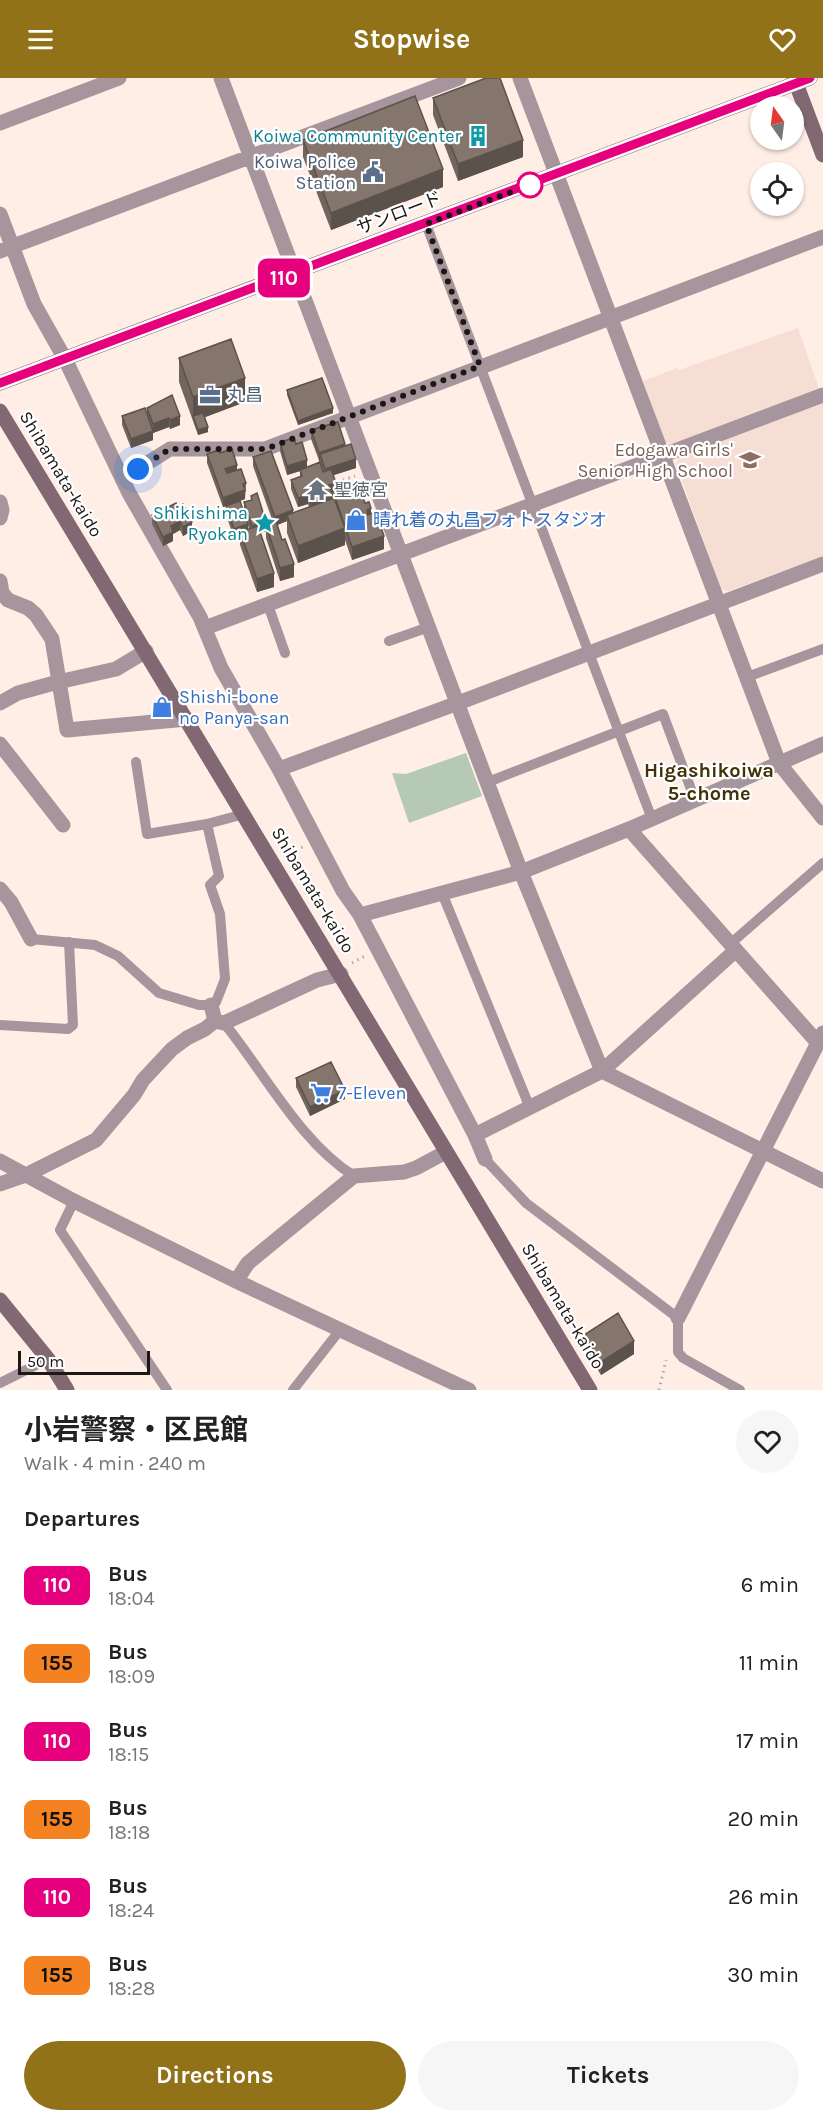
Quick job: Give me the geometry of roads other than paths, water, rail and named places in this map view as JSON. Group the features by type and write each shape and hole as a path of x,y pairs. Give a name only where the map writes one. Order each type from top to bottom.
{"main road":[{"name":"サンロード","path":"0,383 557,175 800,80"},
{"path":"800,80 823,155"},
{"name":"Shibamata-kaido","path":"0,412 244,814 344,970 447,1152 590,1390"},
{"path":"0,1300 48,1359 67,1390"}],"street":[{"path":"0,123 119,78"},
{"path":"221,78 521,872 602,1071 823,1182"},
{"path":"6,249 459,78"},
{"path":"520,78 779,763 823,818"},
{"path":"0,214 6,249 65,359 122,479 205,628 221,668 279,769 343,891 360,915 475,1135 485,1159"},
{"path":"122,479 170,449 266,449 823,237"},
{"path":"205,628 823,395"},
{"path":"0,502 2,510 0,518"},
{"path":"279,769 823,564"},
{"path":"0,581 2,593 8,600 28,608 36,615 52,639 67,730 187,719"},
{"path":"0,703 18,693 116,669 146,651"},
{"path":"0,744 63,825"},
{"path":"360,915 521,872 629,829 823,744"},
{"path":"629,829 732,948 820,1038 678,1318"},
{"path":"0,889 11,902 32,939"},
{"path":"475,1135 602,1071 732,948"},
{"path":"0,1184 96,1140 134,1095 143,1080 172,1049 187,1038 219,1022 344,970"},
{"path":"211,1005 219,1022"},
{"path":"236,1281 248,1263 354,1176 404,1172 447,1152"},
{"path":"0,1161 74,1201 236,1281 462,1388"}],"lane":[{"path":"426,224 590,653 617,732 652,819"},
{"path":"268,604 285,653"},
{"path":"389,641 429,627"},
{"path":"747,677 823,649"},
{"path":"488,782 663,714 695,800"},
{"path":"136,762 147,834 207,824 244,814"},
{"path":"32,939 95,945 118,956 159,993 199,1005 211,1005 216,1002 225,980 220,914 210,885 219,876 207,824"},
{"path":"732,948 823,863"},
{"path":"442,893 530,1108"},
{"path":"0,1024 68,1029 73,1025 69,942"},
{"path":"219,1022 294,1118 341,1168 354,1176"},
{"path":"485,1159 526,1203 678,1318 678,1352 683,1358 740,1390"},
{"path":"74,1201 60,1230 166,1390"},
{"path":"292,1390 340,1330"},
{"path":"0,1383 48,1359"}],"place":[{"name":"Koiwa Community Center","path":"478,136"},
{"name":"Koiwa Police Station","path":"373,172"},
{"name":"丸昌","path":"210,395"},
{"name":"Edogawa Girls' Senior High School","path":"750,460"},
{"name":"聖徳宮","path":"317,490"},
{"name":"晴れ着の丸昌フォトスタジオ","path":"356,520"},
{"name":"Shikishima Ryokan","path":"265,523"},
{"name":"Shishi-bone no Panya-san","path":"162,707"},
{"name":"7-Eleven","path":"321,1093"}],"district":[{"name":"Higashikoiwa 5-chome","path":"709,782"}]}
